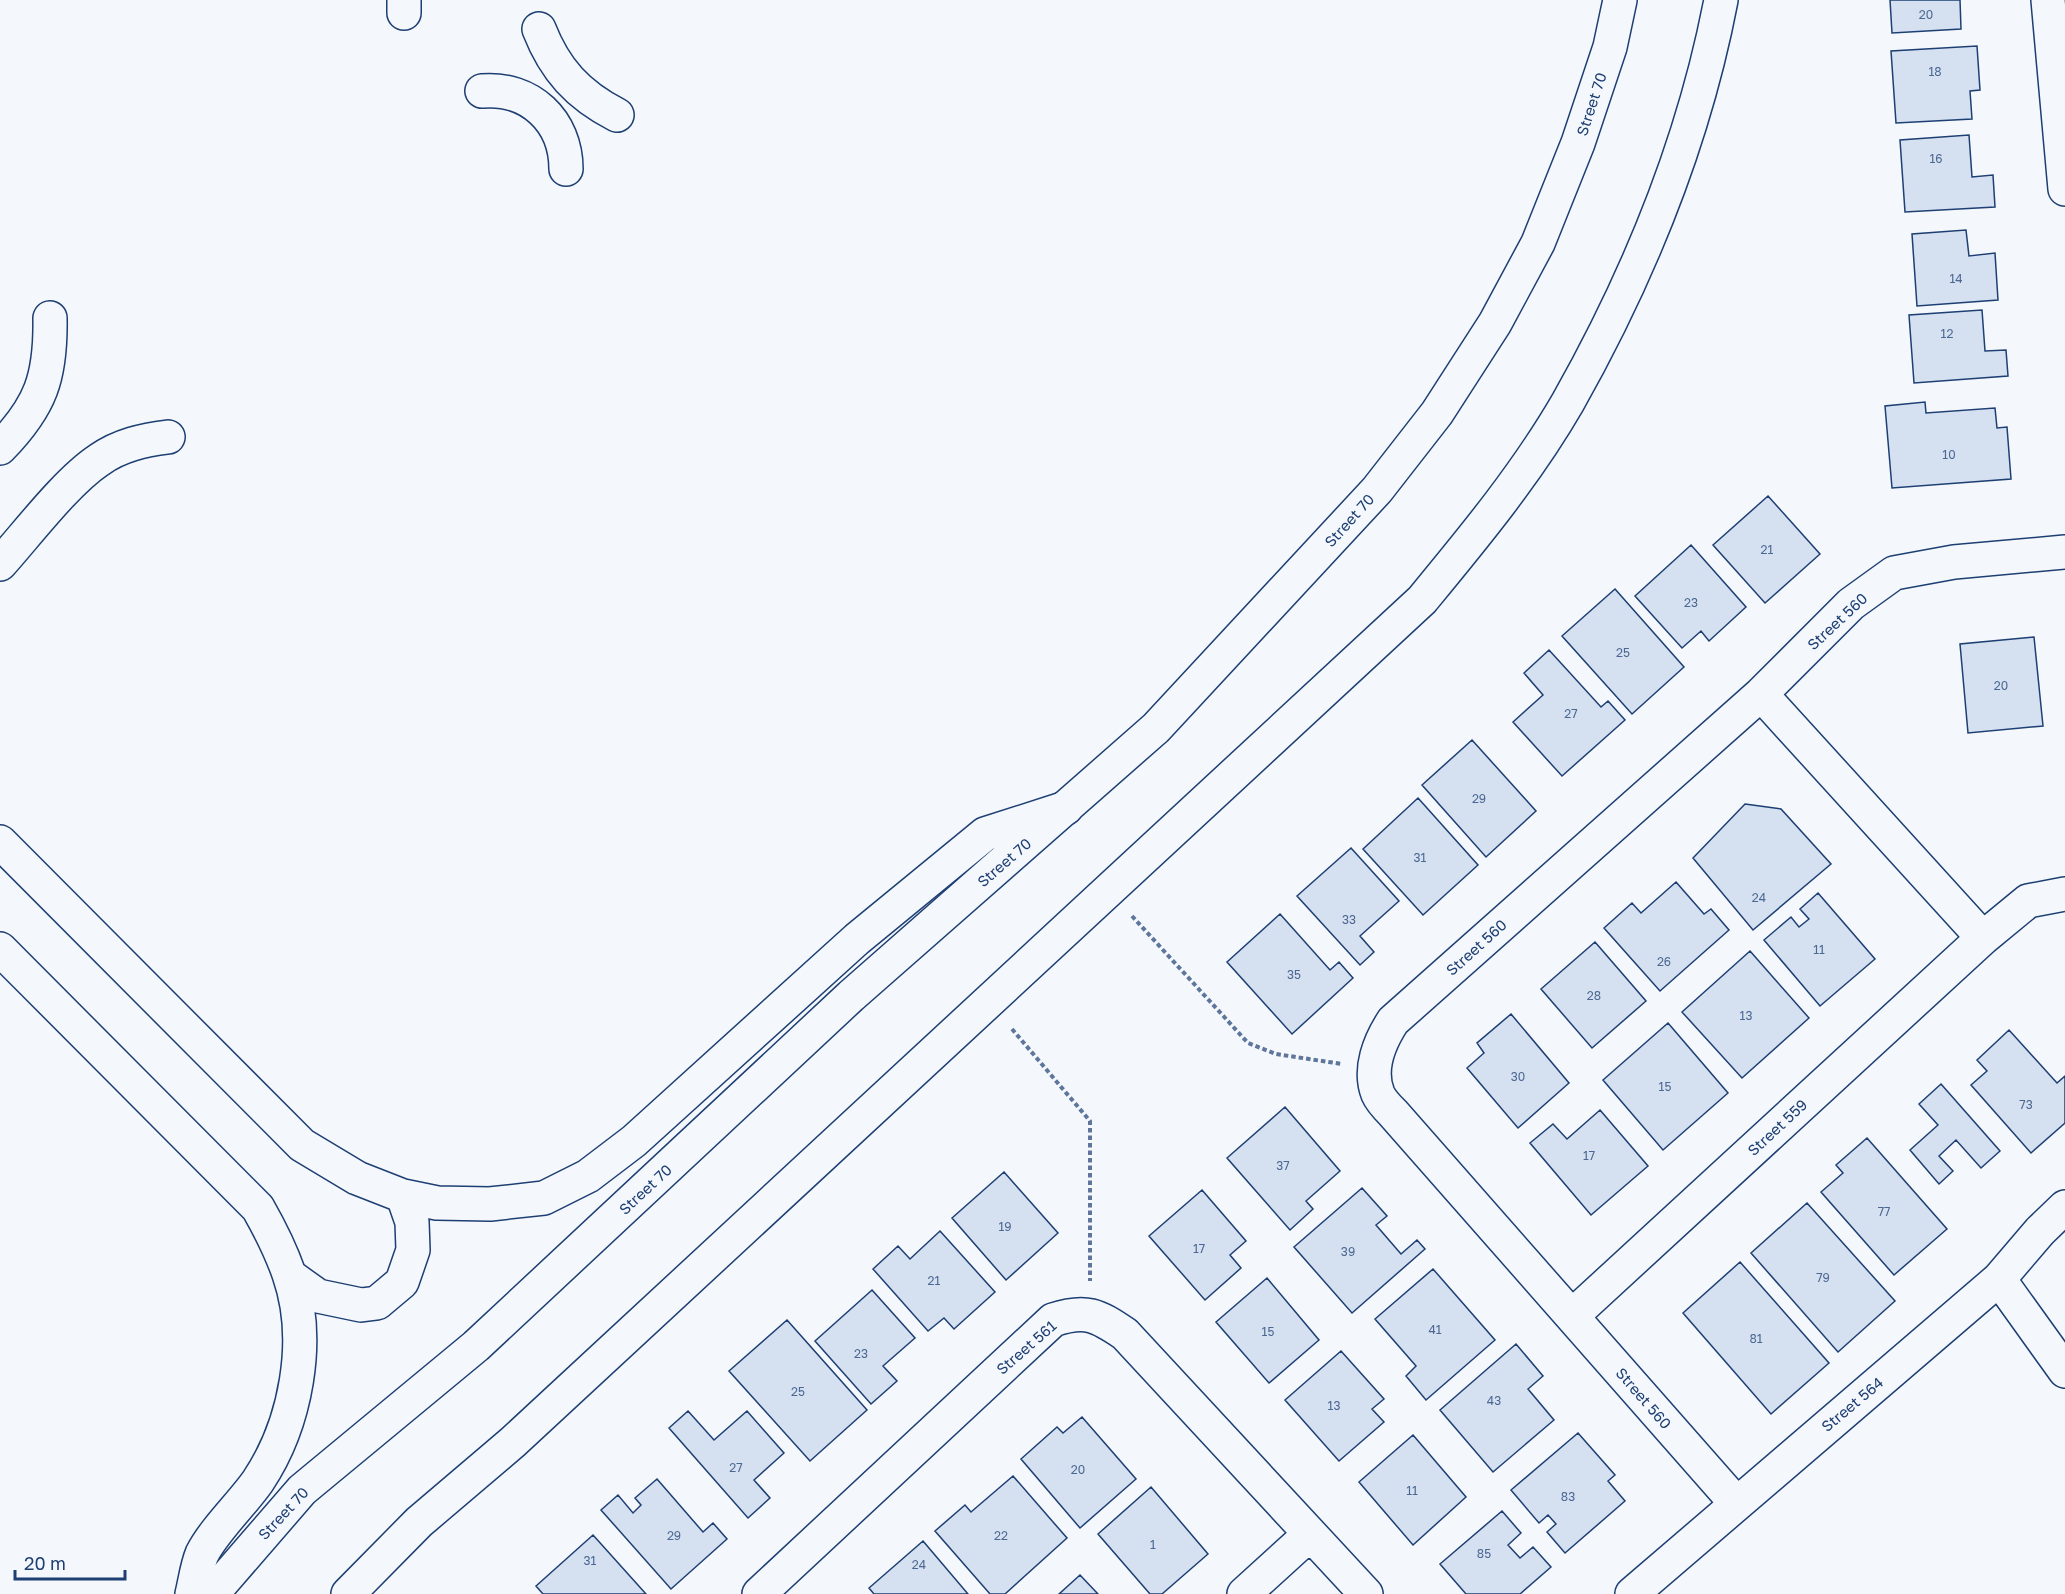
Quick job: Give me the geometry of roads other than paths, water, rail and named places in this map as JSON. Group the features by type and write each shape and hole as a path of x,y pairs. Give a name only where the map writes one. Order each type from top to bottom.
{"street":[{"name":"Street 70","path":"212,1594 302,1490 476,1346 851,996 1156,728 1377,490 1437,413 1495,323 1538,243 1578,143 1610,47 1620,0"},
{"path":"348,1594 419,1522 513,1442 990,1003 1422,600 1493,514 1567,404 1627,288 1680,155 1716,29 1721,0"},
{"path":"2048,0 2065,189"},
{"path":"538,29 547,50 573,87 594,103 617,115"},
{"path":"482,91 499,90 531,100 555,123 566,153 566,169"},
{"path":"0,448 25,423 37,399 46,373 50,346 50,318"},
{"path":"0,564 80,476 99,460 144,440 168,437"},
{"name":"Street 560","path":"1736,1503 1378,1094 1375,1069 1378,1044 1393,1021 1761,694 1851,604 1894,573 1954,562 2065,552"},
{"path":"1761,694 1983,938"},
{"path":"0,842 302,1145 357,1178 403,1196 436,1203 490,1204 544,1198 588,1176 634,1141 857,939 985,834 1066,808"},
{"name":"Street 559","path":"1572,1316 1983,938 2028,901 2065,894"},
{"path":"0,948 258,1208 275,1239 290,1276 299,1328 296,1381 282,1437 258,1480 202,1554 192,1594"},
{"path":"290,1276 318,1296 361,1305 377,1303 402,1282 413,1250 412,1222 403,1196"},
{"name":"Street 564","path":"1632,1594 1999,1279 2040,1231 2065,1207"},
{"path":"1999,1279 2065,1371"},
{"name":"Street 561","path":"759,1594 1053,1320 1072,1314 1090,1313 1125,1334 1310,1534"},
{"path":"1244,1594 1310,1534 1366,1594"}]}
